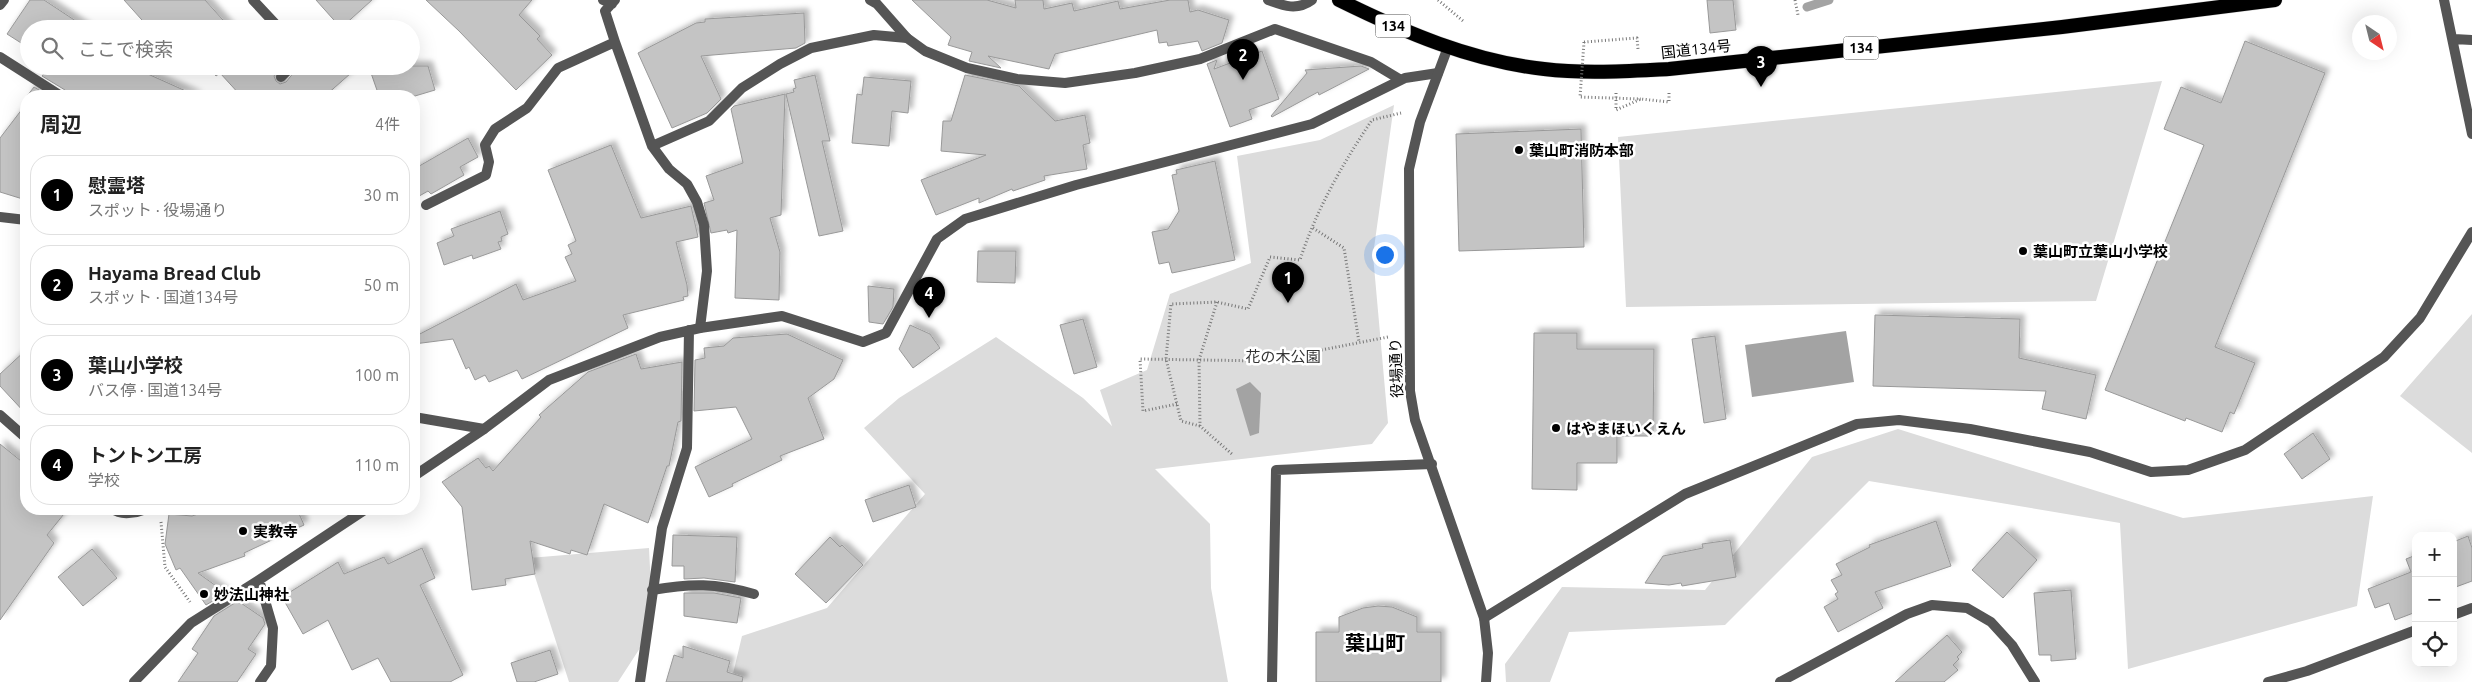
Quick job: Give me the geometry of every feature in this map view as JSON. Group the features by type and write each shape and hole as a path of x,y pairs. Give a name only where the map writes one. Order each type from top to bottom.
{"highway":[{"name":"国道134号","path":"1339,0 1382,21 1448,47 1489,59 1544,69 1608,72 1679,68 2052,28 2275,0"}],"street":[{"path":"0,5 4,0"},
{"path":"253,0 272,20"},
{"path":"870,0 877,4 908,38 925,51 967,68 1017,79 1065,83 1135,73 1200,60 1275,29 1371,62 1401,80"},
{"path":"1268,0 1284,6 1302,7 1312,0"},
{"path":"2444,0 2454,39 2472,134"},
{"path":"610,1 606,11 652,146 669,169 687,184 697,202 704,225 707,271 695,329 687,448 662,528 640,682"},
{"path":"652,146 709,121 742,88 780,64 811,48 874,35 908,38"},
{"path":"2454,39 2472,40"},
{"path":"426,205 486,175 489,162 485,145 494,130 527,108 558,68 615,42"},
{"name":"役場通り","path":"1448,47 1420,122 1409,169 1410,391 1415,420 1432,464 1484,618 1488,653 1486,682"},
{"path":"0,57 20,70"},
{"path":"420,472 484,429 549,380 660,337 695,329 782,316 863,342 886,333 937,239 965,219 1076,185 1312,124 1401,80 1438,73"},
{"path":"28,75 52,90"},
{"path":"0,217 20,219"},
{"path":"1484,618 1685,494 1857,424 1899,420 1970,429 2090,452 2152,472 2188,470 2245,450 2384,357 2420,318 2472,232"},
{"path":"0,415 20,433"},
{"path":"420,418 484,429"},
{"path":"1272,682 1276,470 1432,464"},
{"path":"134,682 191,623 202,618 357,515"},
{"path":"259,580 273,628 271,666 260,682"},
{"path":"652,590 683,584 724,586 754,594"},
{"path":"1780,682 1907,614 1932,605 1967,608 1992,622 2012,645 2035,682"},
{"path":"2457,614 2472,608"},
{"path":"2268,682 2306,671 2412,631"}],"path":[{"path":"1438,0 1463,21"},
{"path":"1795,0 1798,15"},
{"path":"1638,49 1638,38 1584,42 1580,97 1669,102 1669,91"},
{"path":"1616,92 1616,110 1641,99"},
{"path":"1233,455 1200,426 1181,421 1166,359 1171,304 1217,302 1248,309 1270,257 1300,260 1313,228 1350,152 1372,120 1401,113"},
{"path":"1313,228 1344,248 1359,342"},
{"path":"1200,426 1199,360 1217,302"},
{"path":"1176,404 1143,411 1140,358 1265,361 1388,337"},
{"path":"160,518 165,568 202,618"}],"green space":[{"path":"2162,81 2096,301 1626,307 1618,137"},
{"name":"花の木公園","path":"1394,105 1373,255 1388,423 1372,444 1155,469 1210,524 1211,588 1228,682 731,682 742,636 827,608 925,494 864,428 899,398 996,337 1083,398 1112,426 1100,390 1147,370 1170,294 1251,263 1237,156 1320,140"},
{"path":"2472,314 2472,453 2400,396"},
{"path":"1898,429 2183,518 2373,496 2357,606 2128,669 2120,523 1869,481 1725,625 1569,632 1550,682 1506,682 1505,664 1562,587 1705,590 1812,457"},
{"path":"649,548 653,628 618,682 569,682 529,558"}],"shaded area":[{"path":"1846,331 1854,382 1752,397 1745,345"},
{"path":"1250,382 1261,393 1259,433 1250,436 1236,389"}],"building":[{"path":"30,0 44,0 74,20 20,20 20,42 7,34"},
{"path":"124,0 205,0 223,20 142,20"},
{"path":"316,0 372,0 350,20 334,20"},
{"path":"426,0 532,0 519,15 540,36 537,39 552,55 516,90"},
{"path":"912,0 987,0 1016,8 1015,0 1043,0 1044,9 1072,3 1074,11 1118,1 1120,9 1170,0 1188,0 1190,12 1198,10 1229,20 1222,43 1202,51 1198,41 1168,46 1167,42 1159,43 1157,30 1055,54 1049,69 988,56 1001,68 969,61 972,52 948,45 951,37"},
{"path":"1707,0 1733,0 1736,30 1710,33"},
{"path":"804,13 805,43 796,48 701,56 721,99 707,113 672,128 638,53 696,23 705,22 705,19"},
{"path":"2245,41 2325,73 2215,347 2255,363 2234,414 2230,412 2222,432 2186,418 2185,421 2105,390 2204,145 2164,129 2181,87 2221,103"},
{"path":"1262,51 1279,99 1249,110 1252,119 1230,127 1207,64 1217,60 1214,69"},
{"path":"420,66 428,66 435,90 420,94 420,90 377,90 372,75 420,75"},
{"path":"1361,66 1369,69 1319,95 1318,92 1271,116 1307,73 1305,70"},
{"path":"150,75 184,90 65,90 42,76"},
{"path":"222,75 275,75 276,81 280,84 286,82 292,75 349,75 332,90 236,90"},
{"path":"815,75 830,141 822,141 843,231 819,236 786,94 794,92 793,89 796,88 794,80"},
{"path":"965,75 1019,86 1055,121 1085,115 1090,143 1083,145 1087,169 1044,176 1045,180 1013,191 1012,189 979,203 979,198 936,215 921,180 986,155 941,151 943,121 951,121"},
{"path":"864,77 911,81 908,113 892,111 889,146 852,143 857,94 862,95"},
{"path":"785,94 781,215 770,218 780,252 779,300 735,298 737,230 728,233 727,230 711,233 704,203 714,200 706,176 743,163 731,109 734,106"},
{"path":"20,112 20,198 0,192 0,138"},
{"path":"1581,129 1584,247 1459,251 1456,134"},
{"path":"468,138 478,157 460,167 464,175 431,194 428,191 420,196 420,166"},
{"path":"611,145 641,218 691,206 698,237 676,242 688,296 683,297 684,300 623,315 628,328 522,379 517,370 489,382 485,375 475,380 469,367 466,369 453,339 420,343 420,334 516,284 523,300 576,281 565,257 572,254 568,245 576,241 548,170"},
{"path":"1215,161 1235,260 1172,273 1169,262 1159,264 1152,232 1168,229 1179,211 1172,175 1177,174 1176,170"},
{"path":"500,211 508,234 501,237 502,241 498,242 501,249 473,259 472,255 444,265 437,243 454,236 451,229"},
{"path":"978,251 1016,251 1015,283 977,282"},
{"path":"868,286 894,289 893,307 883,324 869,322"},
{"path":"1875,315 2020,319 2019,358 2096,375 2086,419 2042,409 2046,391 1873,386"},
{"path":"1083,319 1097,367 1074,374 1060,325"},
{"path":"910,325 930,334 940,348 913,368 899,349"},
{"path":"1534,333 1577,333 1577,349 1654,349 1653,436 1617,436 1617,463 1577,463 1577,490 1532,489"},
{"path":"787,334 843,360 834,379 808,398 824,439 780,456 782,460 709,497 695,467 752,439 736,407 694,411 695,360 705,358 704,348 724,346 733,338"},
{"path":"1715,336 1726,419 1704,423 1692,339"},
{"path":"636,354 641,369 682,362 681,421 678,422 669,466 667,466 648,523 604,504 587,555 571,550 570,554 530,541 535,574 505,579 506,585 472,590 462,507 442,482 478,458 486,468 489,466 493,471 541,417 539,415 588,372"},
{"path":"20,356 20,408 0,386 0,374"},
{"path":"2313,433 2330,459 2302,479 2284,454"},
{"path":"0,444 20,460 20,515 63,515 47,535 54,543 0,620"},
{"path":"909,485 916,507 873,522 865,500"},
{"name":"実教寺","path":"169,515 300,515 304,525 244,553 245,556 198,573 226,593 206,605 180,568 176,570 165,544"},
{"path":"1936,521 1951,566 1875,592 1883,608 1838,632 1824,607 1838,599 1835,594 1838,592 1831,580 1842,575 1836,564 1870,547 1869,545"},
{"path":"2007,532 2037,560 2003,598 1972,570"},
{"path":"673,535 737,537 735,582 704,578 684,579 684,566 672,566"},
{"path":"2468,536 2472,548 2472,581 2457,587 2457,577 2457,540"},
{"path":"830,537 840,547 842,545 863,565 826,603 795,574"},
{"path":"1730,540 1736,577 1682,586 1681,583 1669,585 1645,583 1663,556 1703,548 1702,544"},
{"path":"422,548 435,578 420,585 463,675 450,682 391,682 378,658 352,670 328,620 303,634 282,597 338,562 344,574 384,557 388,564"},
{"path":"92,549 117,578 83,606 58,577"},
{"path":"2412,557 2412,614 2395,620 2389,603 2375,608 2368,589 2411,572 2406,559"},
{"path":"2071,590 2076,659 2051,661 2051,655 2039,655 2034,593"},
{"path":"684,593 714,593 741,598 737,623 684,616"},
{"path":"238,601 263,618 265,624 248,649 256,654 237,682 178,682 198,653 192,649 214,616"},
{"path":"1392,607 1417,617 1417,632 1441,632 1441,682 1316,682 1316,632 1339,632 1339,617 1363,608"},
{"path":"1947,635 1962,652 1957,657 1959,659 1953,665 1958,670 1944,682 1895,682"},
{"path":"683,646 730,661 727,672 743,677 742,682 666,682 674,655 683,658"},
{"path":"550,650 558,674 534,682 517,682 511,663"}],"waterway":[{"path":"1807,7 1829,0"}],"place":[{"name":"Hayama Bread Club","path":"1243,80"},
{"name":"葉山小学校","path":"1761,87"},
{"name":"葉山町消防本部","path":"1519,150"},
{"name":"葉山町立葉山小学校","path":"2023,251"},
{"name":"慰霊塔","path":"1288,303"},
{"name":"トントン工房","path":"929,318"},
{"name":"はやまほいくえん","path":"1556,428"},
{"name":"実教寺","path":"243,531"},
{"name":"妙法山神社","path":"204,594"}],"district":[{"name":"葉山町","path":"1375,642"}]}
